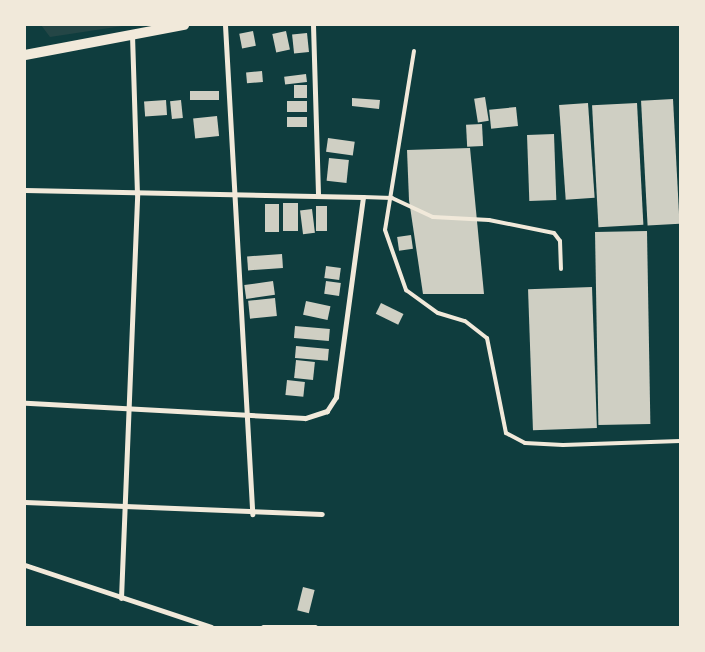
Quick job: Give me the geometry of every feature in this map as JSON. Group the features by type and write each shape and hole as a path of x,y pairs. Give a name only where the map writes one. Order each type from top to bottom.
{"main road":[{"path":"25,55 184,25"}],"street":[{"path":"225,25 252,514"},
{"path":"312,25 318,196"},
{"path":"121,598 137,194 132,34"},
{"path":"25,190 137,194 363,197 334,402 314,417 246,416 25,403"},
{"path":"25,502 126,509 252,514 322,514"},
{"path":"25,565 211,627"},
{"path":"263,627 315,627"}],"lane":[{"path":"414,51 392,198 385,230 406,290 438,313 465,320 487,338 506,433 524,443 680,441"},
{"path":"363,197 392,198 433,217 496,221 554,233 560,242 561,269"}],"shaded area":[{"path":"41,25 129,25 50,37"}],"building":[{"path":"253,31 256,46 242,48 239,34"},
{"path":"286,31 290,50 276,52 272,34"},
{"path":"307,33 309,52 294,53 292,35"},
{"path":"262,71 263,82 247,83 246,72"},
{"path":"306,74 307,82 285,85 284,77"},
{"path":"294,85 307,85 307,98 294,98"},
{"path":"190,91 219,91 219,100 190,100"},
{"path":"485,97 489,121 478,122 474,99"},
{"path":"352,98 380,100 379,109 352,106"},
{"path":"673,99 680,224 648,226 641,101"},
{"path":"166,100 167,115 145,116 144,102"},
{"path":"181,100 183,118 172,119 170,101"},
{"path":"287,101 307,101 307,112 287,112"},
{"path":"588,103 595,198 566,200 559,105"},
{"path":"637,103 643,225 598,227 592,105"},
{"path":"516,107 518,126 491,129 489,110"},
{"path":"217,116 219,136 195,138 193,119"},
{"path":"287,117 307,117 307,127 287,127"},
{"path":"482,124 483,146 467,147 466,125"},
{"path":"554,134 556,200 529,201 527,135"},
{"path":"328,138 355,142 353,156 326,152"},
{"path":"470,148 484,294 423,294 409,200 407,150"},
{"path":"329,158 349,160 346,183 327,181"},
{"path":"283,203 298,203 298,231 283,231"},
{"path":"265,204 279,204 279,232 265,232"},
{"path":"316,206 327,206 327,231 316,231"},
{"path":"312,209 315,233 303,234 300,210"},
{"path":"647,231 650,424 598,425 595,232"},
{"path":"411,235 413,249 399,251 397,237"},
{"path":"282,254 283,268 248,270 247,256"},
{"path":"326,266 341,268 339,280 324,278"},
{"path":"273,281 275,295 246,299 244,285"},
{"path":"326,281 341,283 339,296 324,294"},
{"path":"592,287 597,428 533,430 528,289"},
{"path":"275,298 277,316 250,319 248,301"},
{"path":"306,301 330,306 328,320 303,315"},
{"path":"381,303 403,314 398,325 376,314"},
{"path":"295,326 330,329 329,341 294,338"},
{"path":"296,346 329,349 328,361 295,358"},
{"path":"296,360 315,362 313,380 294,378"},
{"path":"287,380 305,382 303,397 285,395"},
{"path":"303,587 315,590 309,613 297,610"}]}
